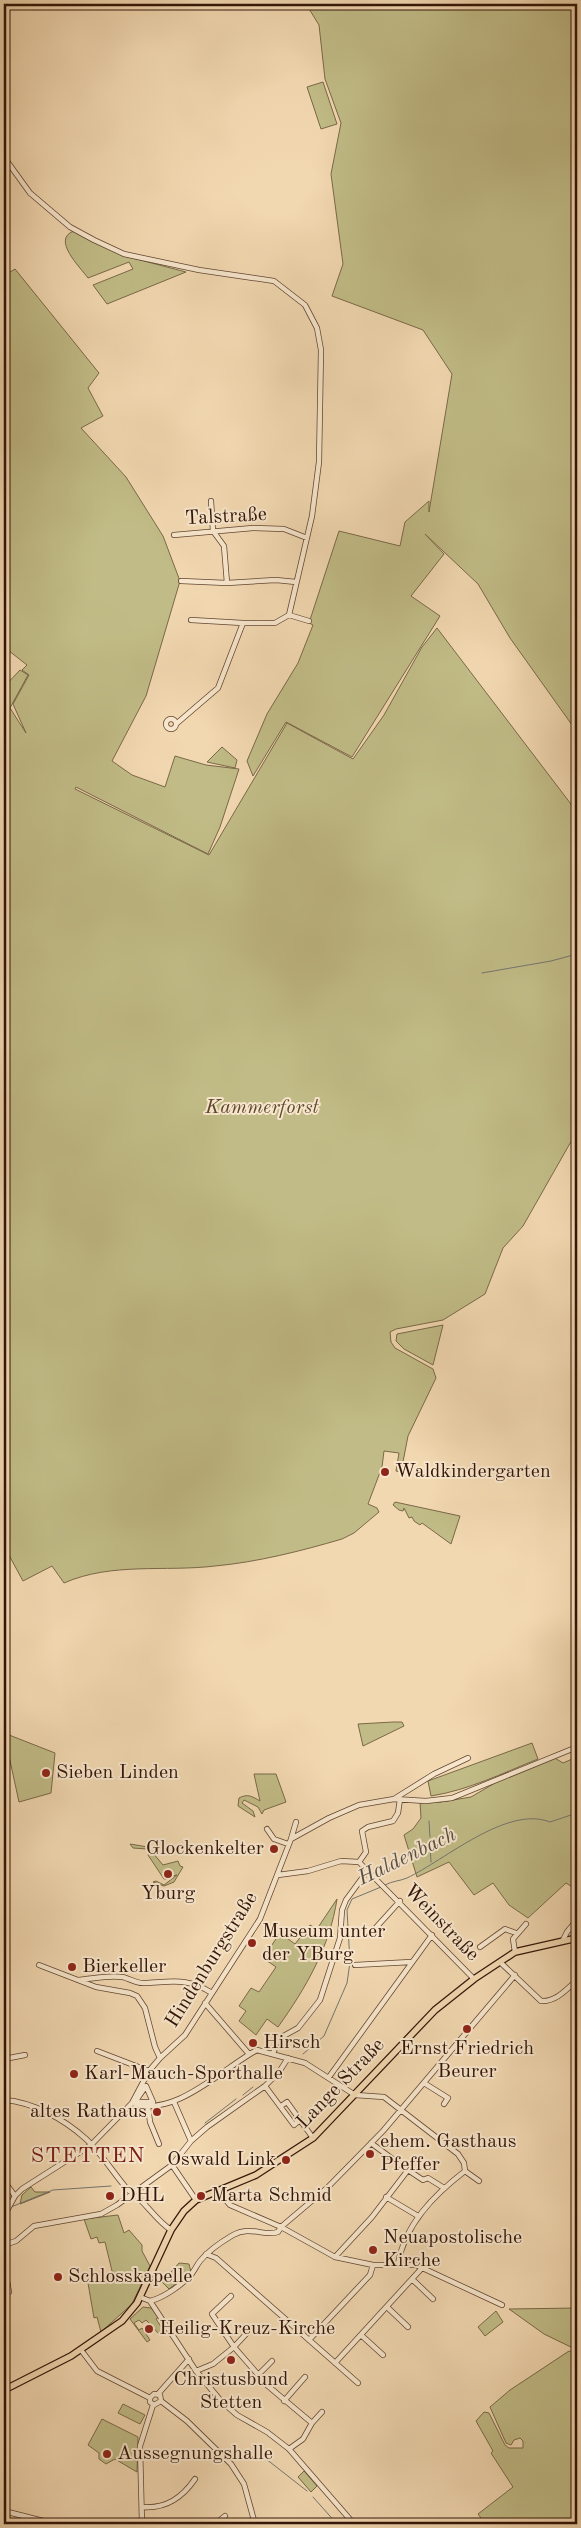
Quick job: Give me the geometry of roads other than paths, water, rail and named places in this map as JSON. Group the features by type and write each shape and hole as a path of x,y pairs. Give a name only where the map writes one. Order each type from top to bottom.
{"main road":[{"name":"Lange Straße","path":"4,2390 82,2350 122,2321 140,2298 171,2230 184,2211 196,2200 256,2175 313,2138 436,2010 474,1979 515,1952 577,1938"}],"street":[{"path":"4,157 30,193 70,227 94,240 124,254 199,270 274,281 305,305 317,328 321,350 320,462 307,538 289,615"},
{"path":"211,501 213,531 224,546 226,583"},
{"name":"Talstraße","path":"174,535 253,528 284,529 307,538"},
{"path":"181,581 226,583 276,580 296,582"},
{"path":"191,620 275,623 289,615 308,621"},
{"path":"176,724 218,688 244,622"},
{"path":"394,1798 432,1800 458,1796 541,1760 577,1747"},
{"path":"291,1839 329,1818 359,1805 394,1798 434,1774 468,1758"},
{"path":"278,1875 308,1871 342,1861 359,1862 366,1852 362,1831 368,1827 393,1821 398,1813 400,1799"},
{"name":"Hindenburgstraße","path":"15,2196 91,2145 132,2103 149,2071 160,2058 185,2035 260,1919 278,1875 296,1822"},
{"path":"267,1829 274,1839 288,1844"},
{"name":"Weinstraße","path":"359,1862 400,1901 474,1979"},
{"path":"272,2054 278,2039 298,2028 320,2000 340,1938 342,1910 346,1900 368,1870"},
{"path":"371,1934 400,1901"},
{"path":"563,1940 566,1932 577,1920"},
{"path":"515,1952 513,1939 516,1933 526,1924"},
{"path":"480,1947 505,1929 516,1933"},
{"path":"329,2077 432,1935"},
{"path":"355,1965 411,1962"},
{"path":"500,1962 515,1974 541,2001 547,2001 559,1996 577,1980"},
{"path":"39,1966 96,1987 130,1992 137,1996 146,2008 155,2047 160,2058"},
{"path":"150,2301 182,2284 191,2276 196,2265 206,2254 235,2234 248,2230 274,2234 278,2232 280,2227 327,2188 371,2144 515,1974"},
{"path":"76,1980 106,1976 131,1978 143,1983 160,1981 190,1982 198,1983 212,1993"},
{"path":"205,2003 249,2054"},
{"path":"132,2103 148,2106 174,2101 204,2087 257,2050 305,2063 355,2095 384,2097 458,2154 464,2163 465,2171"},
{"path":"97,2051 149,2071"},
{"path":"4,2059 25,2055"},
{"path":"4,2240 4,2244 16,2241 34,2226 101,2214 172,2165 191,2141 235,2105 265,2086 279,2072 288,2058"},
{"path":"424,2083 448,2098 444,2104"},
{"path":"146,2086 153,2102 135,2102 143,2092 146,2086"},
{"path":"265,2086 294,2125 300,2120 313,2138"},
{"path":"4,2100 28,2104 49,2113 91,2145 154,2216 171,2230"},
{"path":"174,2101 191,2141"},
{"path":"148,2106 150,2122 159,2144"},
{"path":"371,2144 402,2166"},
{"path":"172,2165 196,2200"},
{"path":"335,2257 372,2217 408,2170 423,2180 428,2178 444,2188"},
{"path":"465,2171 479,2180"},
{"path":"398,2264 405,2236 418,2216 444,2188 465,2171"},
{"path":"4,2181 15,2196 4,2214"},
{"path":"219,2192 230,2205 280,2227 335,2257 373,2265 398,2264 422,2268 502,2305"},
{"path":"386,2198 418,2216"},
{"path":"206,2254 216,2258 358,2383"},
{"path":"4,2264 9,2292"},
{"path":"309,2340 370,2275 373,2265"},
{"path":"335,2363 422,2268"},
{"path":"413,2280 433,2298"},
{"path":"231,2296 212,2314 234,2347 258,2375 312,2424"},
{"path":"140,2298 150,2301 196,2371 221,2401 237,2415 267,2432 289,2449 354,2524"},
{"path":"386,2306 408,2327"},
{"path":"196,2371 213,2364 234,2347 246,2334"},
{"path":"361,2335 383,2354"},
{"path":"82,2350 96,2371 150,2398 153,2405 140,2446 142,2524"},
{"path":"150,2398 154,2394 158,2394 189,2359"},
{"path":"258,2375 272,2361"},
{"path":"284,2400 306,2377"},
{"path":"158,2394 161,2401 187,2421 231,2464 244,2484 255,2524"},
{"path":"153,2405 158,2405 161,2401"},
{"path":"4,2409 4,2450"},
{"path":"289,2449 302,2439 322,2412"},
{"path":"142,2507 166,2505 178,2498 195,2479"},
{"path":"4,2511 55,2524"},
{"path":"214,2524 225,2516"}],"waterway":[{"path":"482,973 551,961 577,954"},
{"name":"Haldenbach","path":"385,1885 407,1878 496,1828 515,1821 533,1819 550,1822 577,1813"},
{"path":"429,1821 430,1837"},
{"path":"430,1844 431,1862"},
{"name":"Haldenbach","path":"303,2054 324,2036 347,1983 350,1962 347,1910 352,1899 381,1887"},
{"name":"Haldenbach","path":"243,2095 253,2087"},
{"name":"Haldenbach","path":"205,2123 236,2099"},
{"name":"Haldenbach","path":"11,2207 53,2190 111,2186"},
{"path":"261,2455 307,2491"},
{"path":"313,2497 337,2524"}],"place":[{"name":"Waldkindergarten","path":"385,1472"},
{"name":"Sieben Linden","path":"46,1773"},
{"name":"Glockenkelter","path":"274,1849"},
{"name":"Yburg","path":"168,1874"},
{"name":"Museum unter der YBurg","path":"252,1943"},
{"name":"Bierkeller","path":"72,1967"},
{"name":"Ernst Friedrich Beurer","path":"467,2029"},
{"name":"Hirsch","path":"253,2043"},
{"name":"Karl-Mauch-Sporthalle","path":"74,2074"},
{"name":"altes Rathaus","path":"157,2112"},
{"name":"ehem. Gasthaus Pfeffer","path":"370,2154"},
{"name":"Oswald Link","path":"286,2160"},
{"name":"DHL","path":"110,2196"},
{"name":"Marta Schmid","path":"201,2196"},
{"name":"Neuapostolische Kirche","path":"373,2250"},
{"name":"Schlosskapelle","path":"58,2277"},
{"name":"Heilig-Kreuz-Kirche","path":"149,2329"},
{"name":"Christusbund Stetten","path":"231,2360"},
{"name":"Aussegnungshalle","path":"107,2454"}],"district":[{"name":"STETTEN","path":"88,2156"}],"park label":[{"name":"Kammerforst","path":"262,1108"}]}
